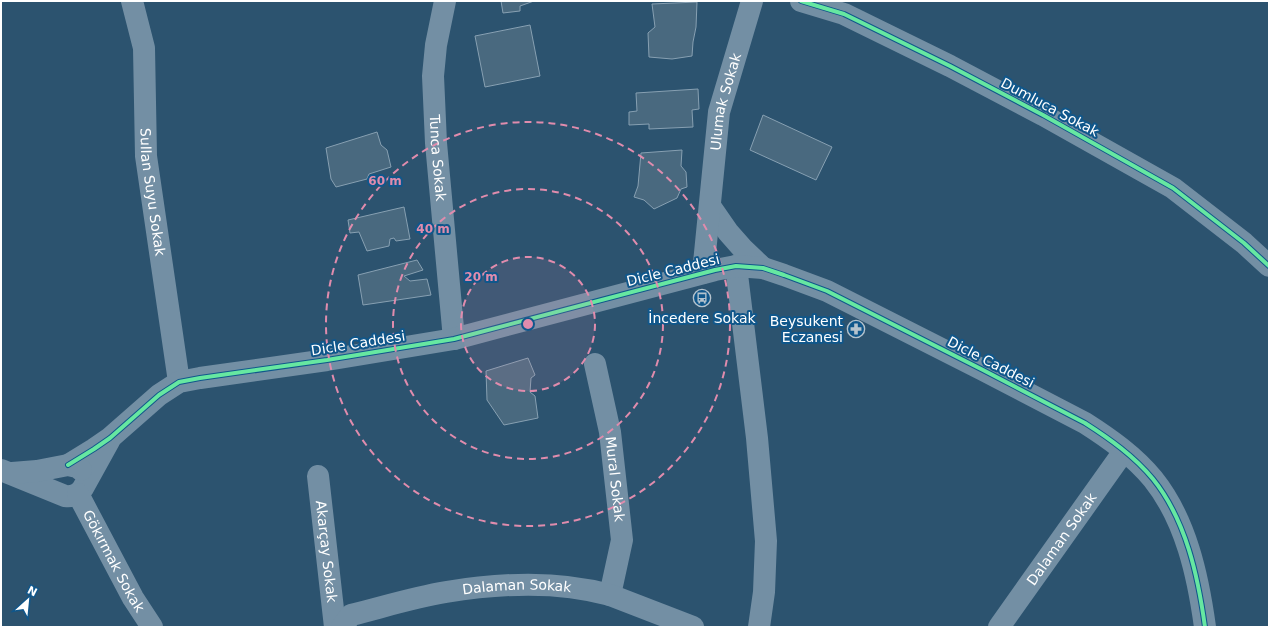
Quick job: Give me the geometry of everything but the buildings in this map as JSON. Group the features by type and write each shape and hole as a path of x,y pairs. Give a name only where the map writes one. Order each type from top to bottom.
{"street":[{"name":"Sullan Suyu Sokak","path":"132,1 144,48 146,156 179,382"},
{"name":"Tunca Sokak","path":"444,1 436,44 434,84 436,143 454,339"},
{"name":"Ulumak Sokak","path":"703,273 719,112 752,1"},
{"name":"Dumluca Sokak","path":"801,1 844,14 950,66 1043,115 1173,188 1244,243 1269,266"},
{"path":"710,206 728,232 763,268"},
{"name":"Dicle Caddesi","path":"5,472 36,471 65,465 94,449 110,438 140,410 179,382 454,339 703,273 736,266 763,268 827,291 907,331 1085,423 1124,451 1153,480 1166,498 1177,519 1195,576 1205,627"},
{"path":"736,266 757,438 766,541 764,592 759,627"},
{"name":"Mural Sokak","path":"595,364 610,432 622,540 610,595"},
{"name":"Dicle Caddesi","path":"5,472 74,490 110,438"},
{"name":"Dalaman Sokak","path":"999,627 1124,451"},
{"path":"65,465 73,465 84,474 74,490"},
{"name":"Akarçay Sokak","path":"318,476 335,627"},
{"name":"Gökırmak Sokak","path":"74,490 133,598 152,627"},
{"name":"Dalaman Sokak","path":"342,627 351,614 446,592 498,585 547,585 596,591 693,627"}],"cycle path":[{"path":"801,1 844,14 950,66 1043,115 1173,188 1244,243 1269,266"},
{"path":"68,465 110,438 159,395 179,382 454,339 715,270 736,266 763,268 827,291 1085,423 1121,448 1153,479 1174,512 1189,549 1199,588 1205,627"}],"place":[{"name":"İncedere Sokak","path":"702,298"},
{"name":"Beysukent Eczanesi","path":"856,329"}]}
